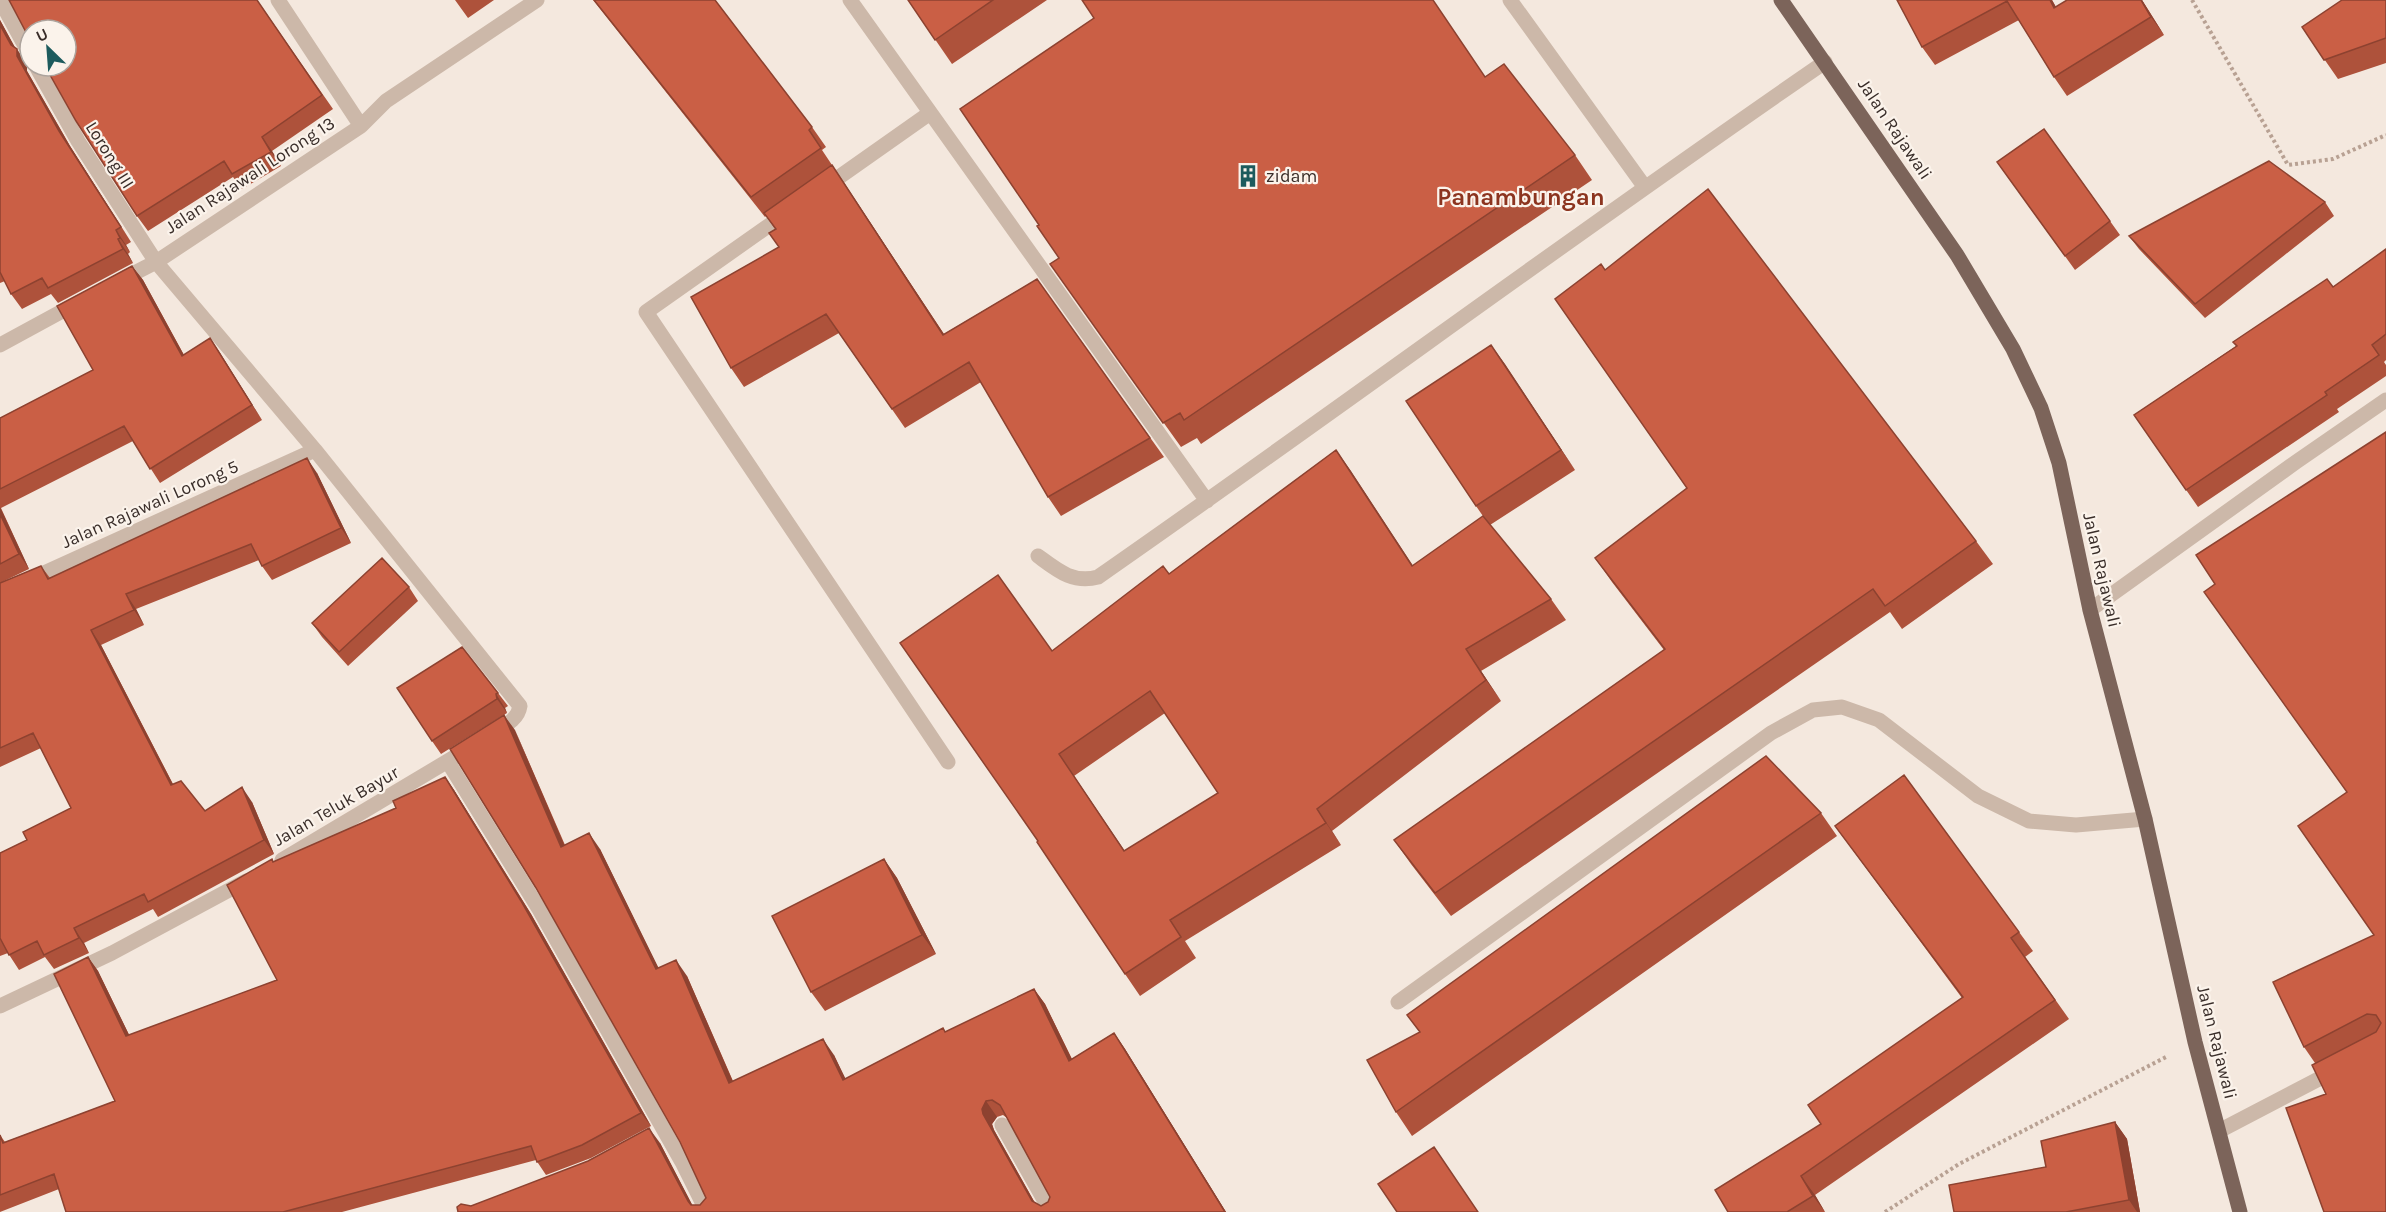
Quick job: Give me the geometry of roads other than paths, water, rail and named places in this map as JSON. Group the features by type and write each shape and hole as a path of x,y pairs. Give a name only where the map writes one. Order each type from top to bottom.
{"main road":[{"name":"Jalan Rajawali","path":"1781,0 1957,255 2013,349 2041,408 2059,463 2090,610 2145,819 2195,1042 2240,1212"}],"street":[{"path":"0,0 18,33"},
{"name":"Jalan Rajawali Lorong 13","path":"0,345 156,261 361,126 278,0"},
{"path":"361,126 386,101 537,0"},
{"path":"1510,0 1644,186"},
{"path":"853,1 930,113 1207,501"},
{"path":"1038,556 1073,579 1087,580 1098,577 1644,186 1825,62"},
{"name":"Lorong III","path":"43,78 78,141 156,261 315,450 520,706"},
{"path":"930,113 646,312 948,762"},
{"path":"2090,610 2386,400"},
{"name":"Jalan Rajawali Lorong 5","path":"0,593 315,450"},
{"name":"Jalan Teluk Bayur","path":"0,1006 112,953 261,873 448,762 513,720 519,713 520,706"},
{"path":"1398,1002 1771,733 1813,711 1842,707 1879,720 1978,796 2029,821 2076,825 2145,819"},
{"path":"448,762 533,900 658,1134 707,1212"},
{"path":"2219,1131 2344,1066"},
{"path":"1002,1125 1046,1211"}],"place":[{"name":"zidam","path":"1248,176"}],"district":[{"name":"Panambungan","path":"1521,197"}]}
